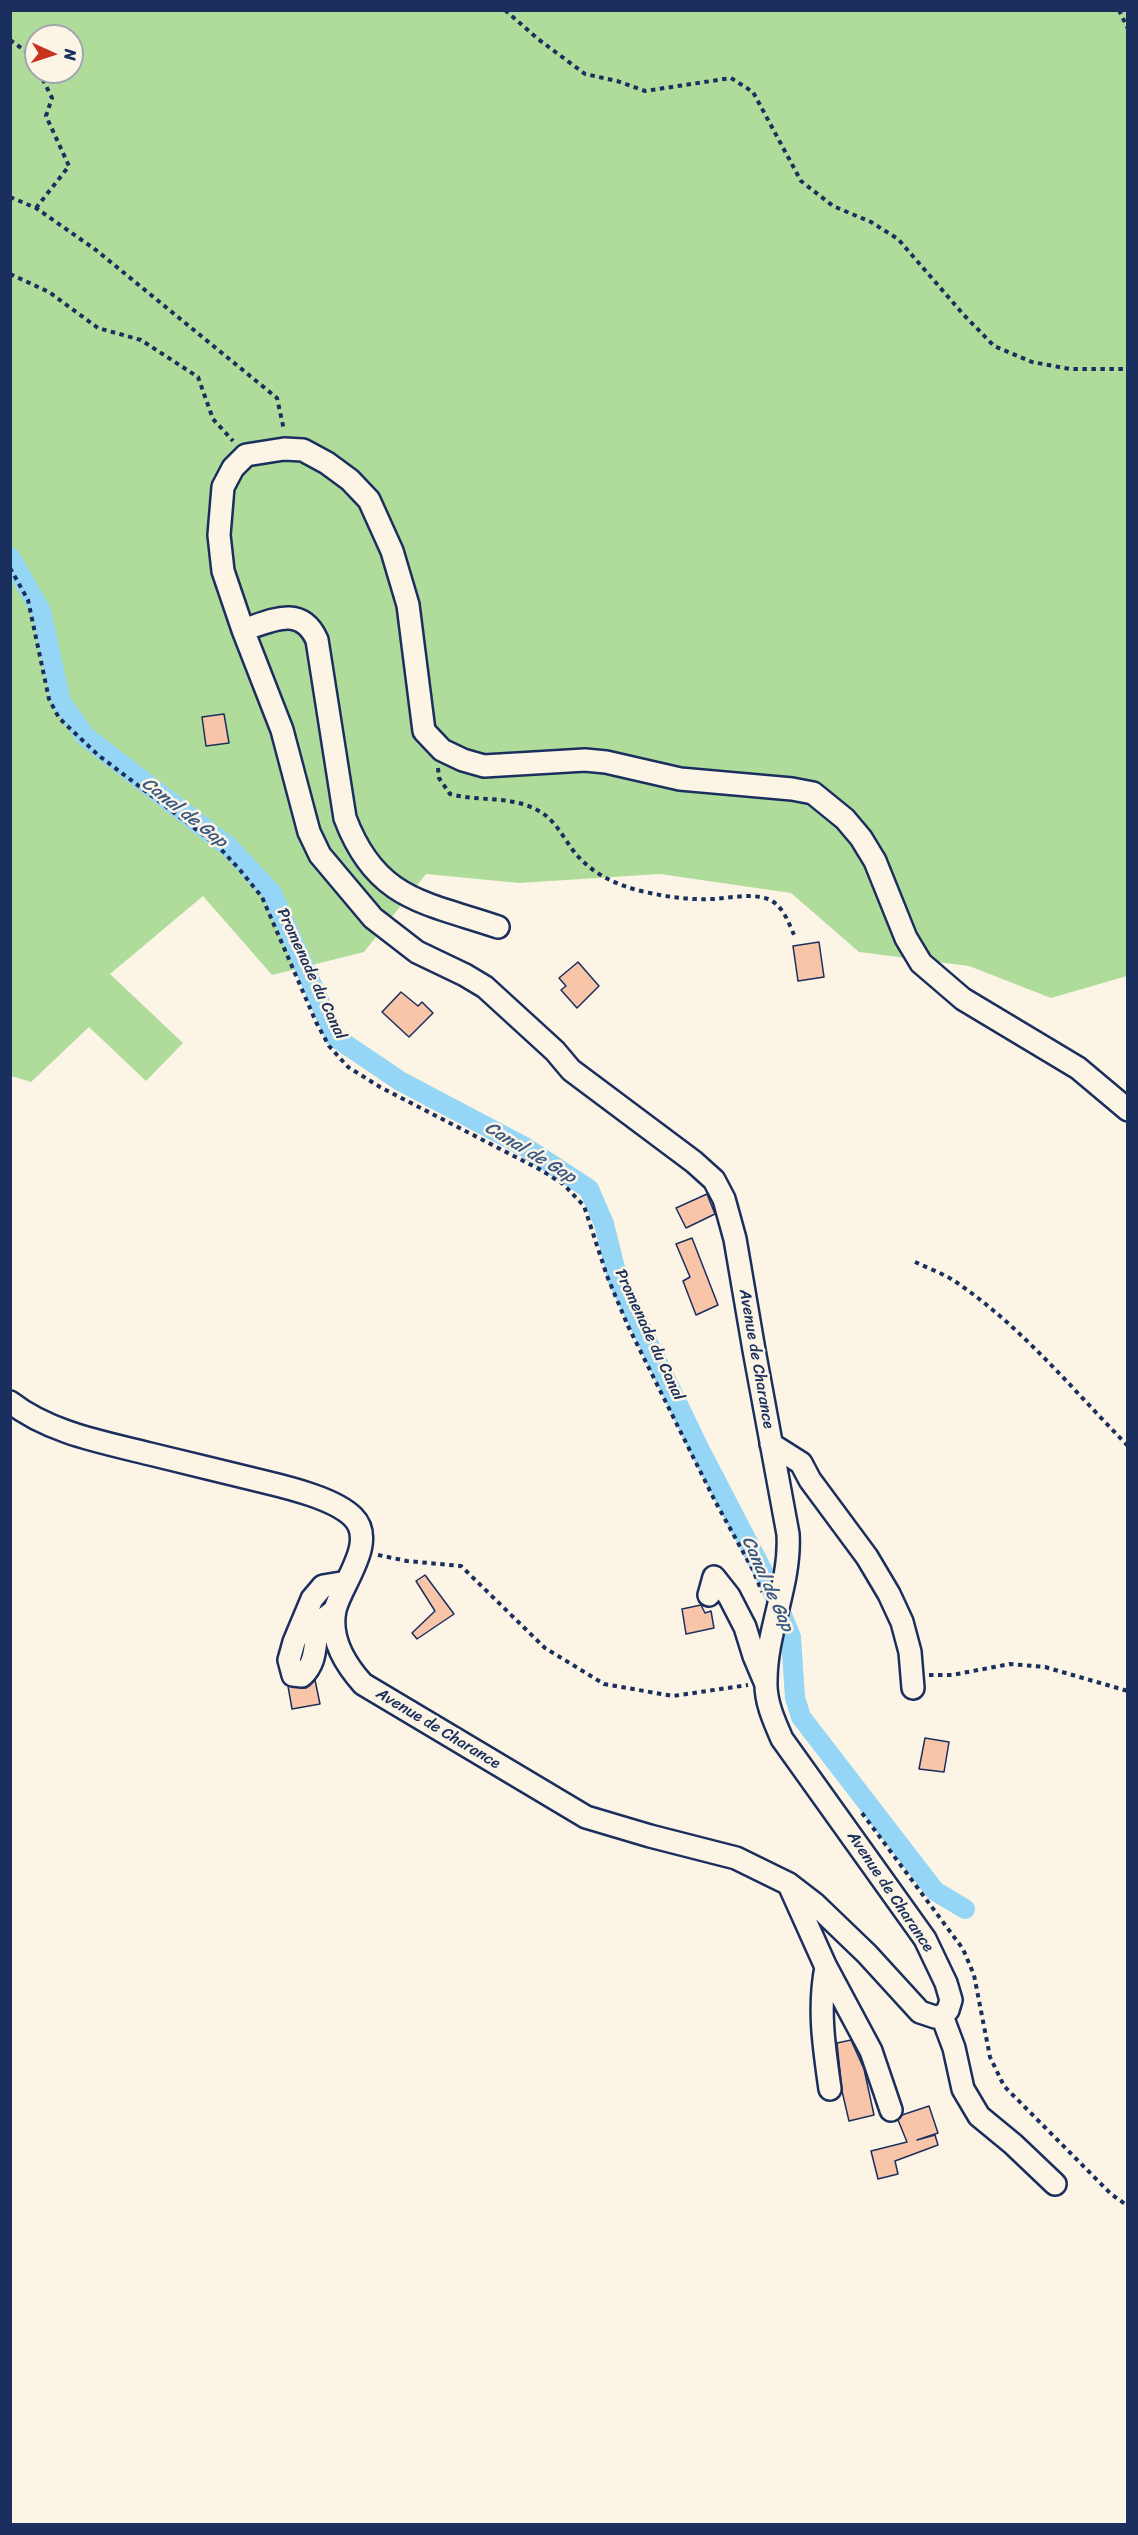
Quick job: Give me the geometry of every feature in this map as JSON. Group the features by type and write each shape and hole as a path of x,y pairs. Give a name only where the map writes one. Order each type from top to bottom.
{"street":[{"path":"246,455 284,449 303,450 327,463 350,480 369,500 392,551 408,605 424,731 442,750 463,760 484,766 585,760 606,762 680,779 813,793 845,819 861,838 875,861 906,938 921,963 963,999 1078,1068 1128,1110"},
{"name":"Avenue de Charance","path":"10,1402 30,1418 70,1433 296,1490 319,1498 351,1515 358,1523 362,1536 360,1551 336,1610 338,1647 347,1666 363,1684 586,1817 735,1858 789,1884 815,1904 867,1954 920,2012 935,2018 942,2016 948,2010 951,2000 946,1983 925,1939 782,1739 772,1718 766,1682 775,1603 789,1558 788,1534 735,1239 724,1199 714,1180 694,1162 571,1070 555,1051 484,987 465,975 417,952 373,918 320,855 309,832 282,730 243,630 223,570 219,535 223,487 233,468 246,455"},
{"path":"243,630 286,617 299,619 308,624 314,633 317,640 345,818 354,839 378,874 390,885 412,898 498,927"},
{"path":"771,1444 801,1463 810,1480 872,1566 902,1622 910,1652 912,1681"},
{"path":"709,1595 714,1578 729,1596 745,1627 754,1656 766,1682"},
{"path":"336,1610 324,1619 319,1628 316,1652 310,1669 302,1676 293,1675 289,1660 312,1599 322,1586 347,1582"},
{"path":"789,1884 826,1967 871,2051 891,2110"},
{"path":"826,1967 821,1994 821,2022 830,2089"},
{"path":"942,2016 954,2048 963,2089 979,2116 1013,2144 1055,2184"}],"path":[{"path":"505,10 538,39 585,74 617,81 645,91 731,78 753,92 801,181 832,206 871,222 898,239 994,346 1032,362 1061,367 1128,369"},
{"path":"1119,10 1128,29"},
{"path":"10,40 24,50"},
{"path":"36,208 69,166 46,116 52,98 45,84"},
{"path":"10,197 36,208 96,250 277,398 284,424 284,449"},
{"path":"10,274 49,291 98,328 141,340 198,377 213,419 246,455"},
{"name":"Promenade du Canal","path":"10,568 28,600 49,699 59,718 98,755 218,846 240,870 261,897 316,1022 329,1046 348,1067 380,1087 541,1170 563,1184 584,1206 607,1276 628,1326 715,1501 753,1570 775,1603"},
{"path":"442,750 438,762 439,777 450,794 464,798 514,801 542,812 559,829 572,849 597,874 632,888 678,899 751,896 770,899 785,915 794,935"},
{"path":"915,1262 955,1281 1029,1341 1055,1372 1128,1446"},
{"path":"360,1551 406,1561 460,1566 545,1648 604,1684 673,1696 766,1682"},
{"path":"912,1681 952,1676 1010,1664 1045,1667 1128,1691"}],"green space":[{"path":"10,11 1127,11 1127,976 1051,998 969,966 859,952 791,893 660,874 519,883 426,874 364,952 272,975 203,896 110,974 183,1043 146,1081 89,1027 31,1082 11,1076"}],"building":[{"path":"224,714 229,743 206,746 202,717"},
{"path":"819,942 824,977 798,981 793,946"},
{"path":"578,962 599,986 577,1008 561,990 566,986 559,978"},
{"path":"401,992 418,1006 422,1002 433,1013 409,1037 382,1012"},
{"path":"707,1194 715,1214 686,1228 676,1208"},
{"path":"692,1238 718,1305 696,1315 683,1281 690,1277 676,1244"},
{"path":"425,1575 454,1614 417,1639 412,1633 435,1611 416,1581"},
{"path":"701,1605 705,1613 711,1611 714,1628 686,1634 682,1609"},
{"path":"315,1680 320,1704 292,1709 288,1686 306,1688"},
{"path":"925,1738 949,1742 944,1772 919,1769"},
{"path":"851,2040 864,2069 874,2115 849,2121 842,2091 837,2043"},
{"path":"929,2106 938,2133 917,2140 935,2135 938,2145 895,2161 898,2174 878,2179 871,2151 907,2142 898,2120 902,2115"}],"waterway":[{"name":"Canal de Gap","path":"10,557 41,611 61,702 86,737 229,847 272,893 335,1037 400,1081 525,1147 589,1189 604,1224 618,1280 699,1448 769,1583 791,1637 795,1698 801,1717 935,1891 965,1909"}]}
